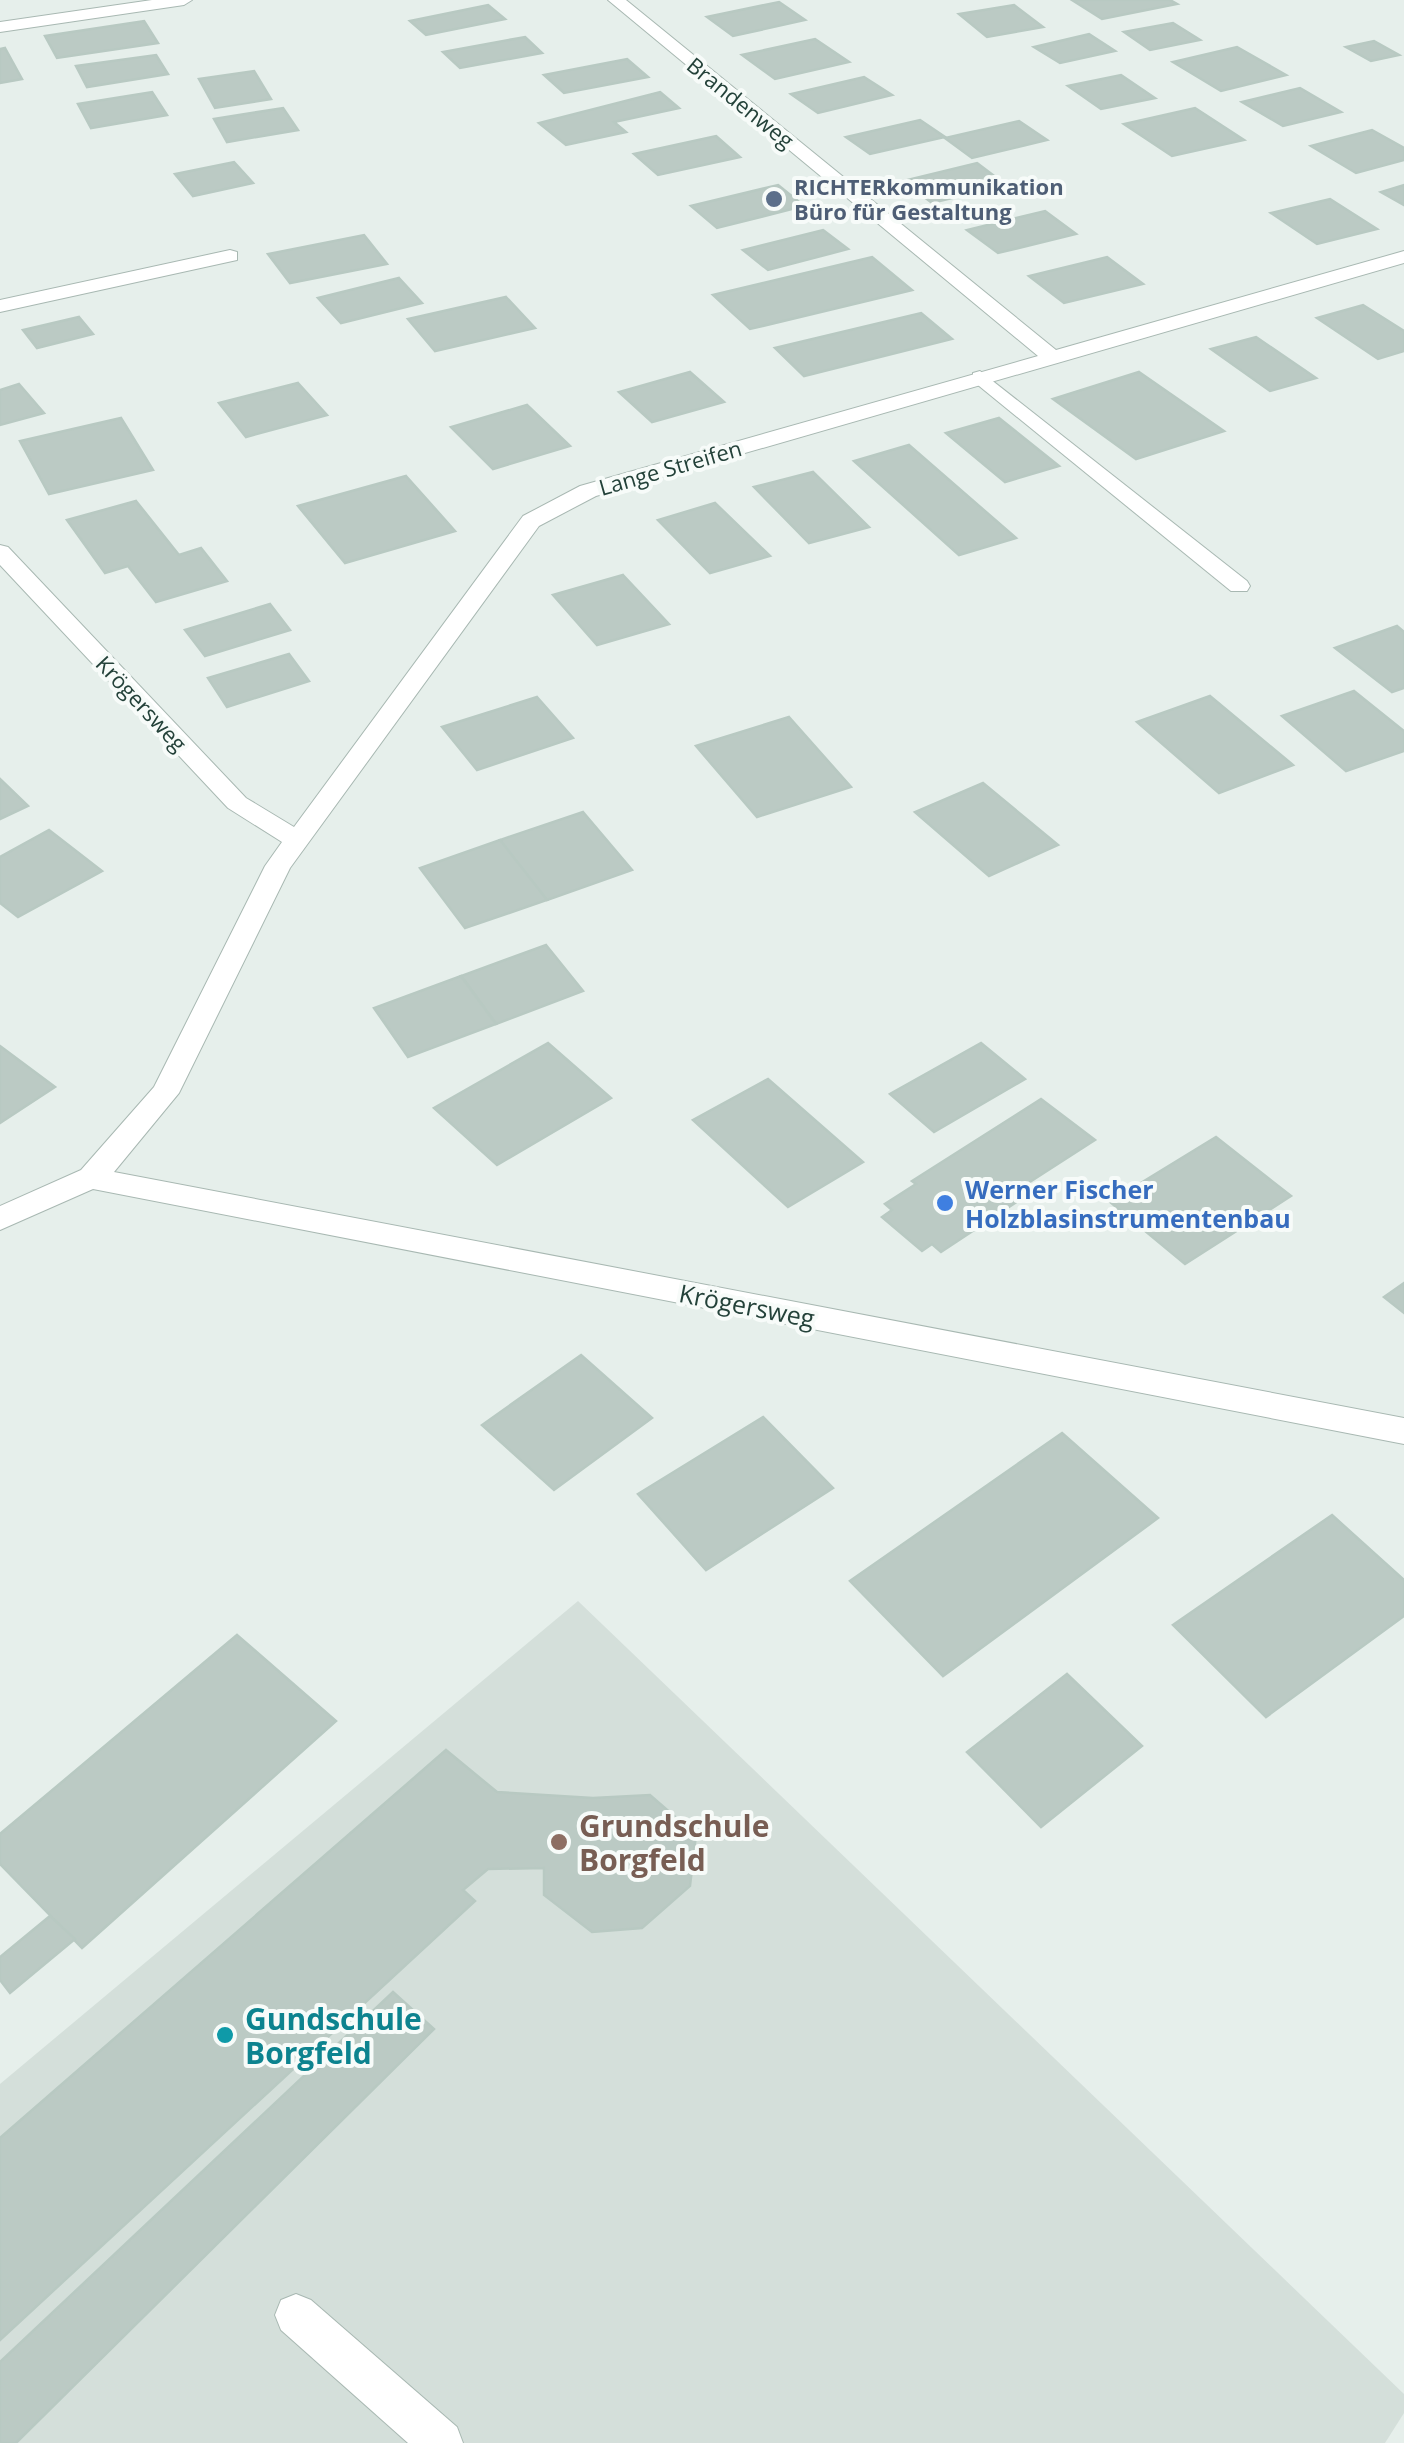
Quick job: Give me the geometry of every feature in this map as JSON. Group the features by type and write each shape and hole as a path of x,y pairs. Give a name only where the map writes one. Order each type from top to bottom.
{"street":[{"path":"0,27 184,0"},
{"name":"Brandenweg","path":"616,0 1051,356"},
{"path":"0,306 230,256"},
{"name":"Lange Streifen","path":"91,1178 165,1093 278,866 296,839 531,521 588,491 1404,257"},
{"path":"980,377 1239,586"},
{"name":"Krögersweg","path":"0,552 237,803 296,839"},
{"path":"0,1219 91,1178"},
{"name":"Krögersweg","path":"91,1178 1404,1431"},
{"path":"296,2315 441,2443"}],"shaded area":[{"name":"Grundschule Borgfeld","path":"578,1601 1404,2394 1404,2413 1385,2443 0,2443 0,2084"}],"building":[{"path":"1072,0 1170,0 1177,4 1102,19"},
{"path":"779,2 805,20 733,36 707,17"},
{"path":"488,5 505,19 426,35 410,21"},
{"path":"1014,5 1043,27 987,37 959,14"},
{"path":"144,21 158,43 57,58 45,36"},
{"path":"1173,23 1200,40 1150,50 1124,32"},
{"path":"1089,34 1115,51 1060,63 1034,47"},
{"path":"525,37 542,53 460,68 443,52"},
{"path":"815,39 849,62 775,79 742,55"},
{"path":"1374,41 1399,55 1371,61 1346,47"},
{"path":"1237,47 1286,75 1221,91 1173,62"},
{"path":"5,48 22,79 0,83 0,49"},
{"path":"156,55 168,74 87,87 76,66"},
{"path":"627,59 648,77 564,93 544,75"},
{"path":"254,71 271,99 215,108 199,79"},
{"path":"1121,75 1155,98 1101,109 1068,86"},
{"path":"864,77 892,95 818,113 791,94"},
{"path":"1300,88 1341,112 1283,126 1242,102"},
{"path":"152,92 167,115 91,128 78,104"},
{"path":"660,92 679,108 614,122 626,132 566,145 539,123"},
{"path":"283,108 298,130 227,142 214,119"},
{"path":"1195,108 1244,140 1172,156 1124,124"},
{"path":"920,120 945,137 870,154 846,137"},
{"path":"1019,121 1047,140 972,158 945,138"},
{"path":"1372,130 1404,148 1404,160 1356,173 1311,146"},
{"path":"716,136 740,157 658,175 634,154"},
{"path":"234,162 253,183 193,196 175,174"},
{"path":"977,163 1006,185 932,203 903,181"},
{"path":"778,185 804,206 717,228 691,206"},
{"path":"1404,185 1404,205 1381,192"},
{"path":"1330,199 1377,229 1317,244 1271,213"},
{"path":"1045,211 1076,234 998,253 967,230"},
{"path":"823,230 848,249 768,270 743,250"},
{"path":"364,235 387,264 290,283 268,254"},
{"path":"872,257 912,290 750,329 713,295"},
{"path":"1107,257 1143,284 1064,303 1029,276"},
{"path":"399,278 422,303 341,323 318,298"},
{"path":"506,297 535,328 435,351 408,319"},
{"path":"1363,305 1404,331 1404,351 1378,359 1317,318"},
{"path":"921,313 952,339 804,376 775,348"},
{"path":"79,317 93,334 37,348 23,330"},
{"path":"1256,337 1316,378 1270,391 1211,349"},
{"path":"690,372 724,402 652,422 619,392"},
{"path":"1139,372 1224,431 1136,459 1053,399"},
{"path":"298,383 327,415 246,437 219,403"},
{"path":"19,384 44,413 0,425 0,390"},
{"path":"527,405 570,446 493,469 451,427"},
{"path":"121,418 153,470 49,494 20,441"},
{"path":"999,418 1059,466 1005,482 946,433"},
{"path":"909,445 1016,538 959,555 854,461"},
{"path":"813,472 869,527 809,543 754,487"},
{"path":"406,476 455,531 345,563 298,506"},
{"path":"136,501 179,555 201,548 227,581 156,602 128,566 105,573 67,520"},
{"path":"715,503 770,556 710,573 658,520"},
{"path":"623,575 669,624 597,645 553,595"},
{"path":"270,604 290,630 205,656 185,630"},
{"path":"1397,626 1404,632 1404,688 1392,692 1335,648"},
{"path":"289,654 309,681 227,707 208,678"},
{"path":"1354,691 1404,731 1404,751 1346,771 1282,716"},
{"path":"1210,696 1293,765 1219,793 1137,722"},
{"path":"537,697 573,738 477,770 442,727"},
{"path":"789,717 851,787 757,817 696,746"},
{"path":"0,779 28,806 0,819"},
{"path":"983,783 1058,845 989,876 915,812"},
{"path":"583,812 632,870 547,900 500,840"},
{"path":"49,830 102,871 18,917 0,903 0,857"},
{"path":"500,840 547,900 465,928 420,868"},
{"path":"546,945 583,991 496,1024 461,976"},
{"path":"461,976 496,1024 408,1057 374,1008"},
{"path":"548,1043 611,1098 497,1165 434,1108"},
{"path":"981,1043 1025,1079 934,1132 890,1094"},
{"path":"0,1046 55,1087 0,1123"},
{"path":"768,1079 863,1162 788,1207 693,1120"},
{"path":"1041,1099 1095,1140 1022,1187 1030,1193 941,1252 932,1244 922,1251 882,1217 892,1210 885,1204 916,1184 912,1181"},
{"path":"1216,1137 1291,1196 1185,1264 1110,1202"},
{"path":"1404,1283 1404,1313 1384,1297"},
{"path":"581,1355 652,1418 554,1490 482,1425"},
{"path":"763,1417 833,1488 706,1570 638,1494"},
{"path":"1062,1433 1158,1518 943,1676 850,1581"},
{"path":"1332,1515 1404,1580 1404,1616 1266,1717 1173,1625"},
{"path":"237,1635 336,1721 82,1948 0,1864 0,1834"},
{"path":"1067,1674 1142,1746 1041,1827 967,1752"},
{"name":"Gundschule Borgfeld","path":"446,1750 497,1792 593,1798 650,1795 696,1835 690,1886 642,1928 592,1932 544,1895 544,1868 488,1869 463,1890 475,1901 0,2340 0,2138"},
{"path":"50,1916 75,1939 10,1993 0,1980 0,1957"},
{"path":"393,1992 434,2029 16,2443 0,2443 0,2362"}],"place":[{"name":"RICHTERkommunikation Büro für Gestaltung","path":"774,199"},
{"name":"Werner Fischer Holzblasinstrumentenbau","path":"945,1203"},
{"name":"Grundschule Borgfeld","path":"559,1842"},
{"name":"Gundschule Borgfeld","path":"225,2035"}]}
